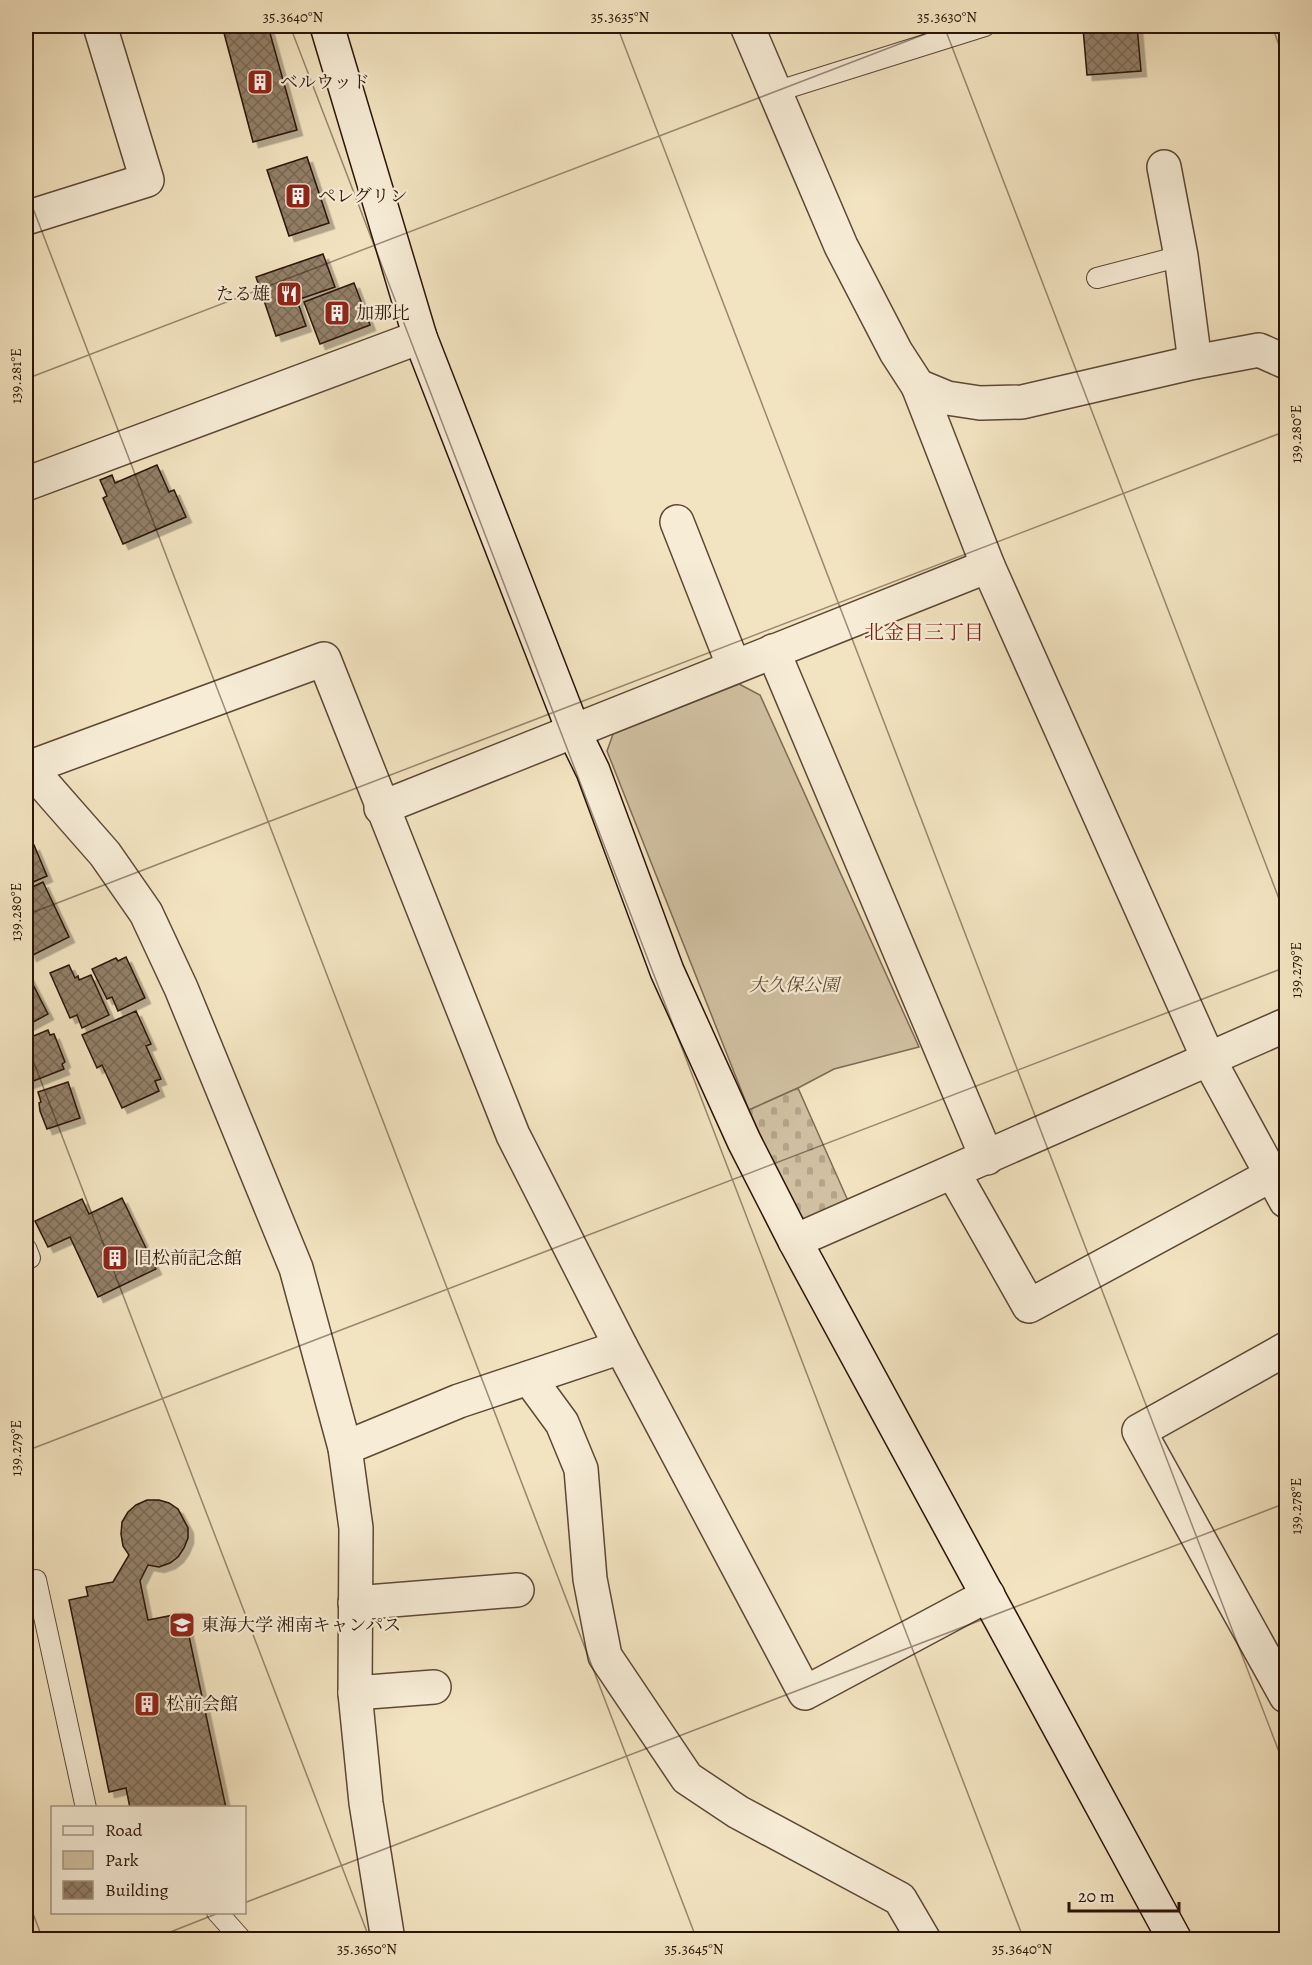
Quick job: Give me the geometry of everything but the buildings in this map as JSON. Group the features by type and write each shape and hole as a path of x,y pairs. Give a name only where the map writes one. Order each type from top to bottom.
{"street":[{"path":"26,218 147,180 100,26"},
{"path":"327,26 420,337 574,732 593,771 667,971 744,1141 795,1241 1175,1940"},
{"path":"747,26 841,246 896,352 918,386 988,566 1209,1060 1280,1187 1029,1306 953,1172"},
{"path":"1164,167 1180,256 1195,362"},
{"path":"26,484 420,337"},
{"path":"918,386 947,398 980,403 1022,402 1195,362 1259,350 1287,362"},
{"path":"677,522 734,667"},
{"path":"381,808 988,566"},
{"path":"773,651 987,1158"},
{"path":"388,1940 366,1803 355,1693 356,1528 345,1448 296,1268 182,988 146,913 105,854 27,766 324,659 381,808 513,1135 621,1347 805,1694 988,1595"},
{"path":"795,1241 1287,1025"},
{"path":"345,1448 459,1401 621,1347"},
{"path":"1287,1349 1139,1431 1287,1696"},
{"path":"529,1378 562,1423 581,1469 590,1579 605,1656 687,1778 738,1812 900,1899 924,1940"},
{"path":"355,1603 517,1590"},
{"path":"355,1693 434,1687"}],"lane":[{"path":"775,92 985,26"},
{"path":"1097,278 1180,256"},
{"path":"36,1580 86,1806"},
{"path":"219,1914 242,1940"}],"green space":[{"name":"大久保公園","path":"739,684 760,695 919,1047 834,1069 749,1110 607,751 613,734"},
{"path":"798,1088 849,1203 800,1225 749,1110"}],"place":[{"name":"ベルウッド","path":"260,82"},
{"name":"ペレグリン","path":"298,196"},
{"name":"たる雄","path":"289,294"},
{"name":"加那比","path":"337,313"},
{"name":"旧松前記念館","path":"115,1258"},
{"name":"東海大学 湘南キャンパス","path":"182,1625"},
{"name":"松前会館","path":"147,1704"}],"district":[{"name":"北金目三丁目","path":"924,632"}]}
